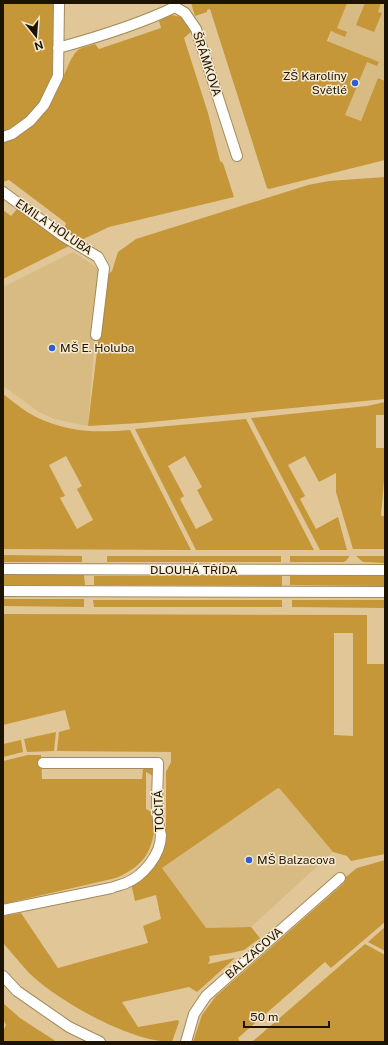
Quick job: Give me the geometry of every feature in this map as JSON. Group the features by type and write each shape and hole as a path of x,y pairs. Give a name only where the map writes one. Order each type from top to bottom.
{"street":[{"path":"3,137 12,134 30,121 44,105 58,76 59,3"},
{"name":"ŠRÁMKOVA","path":"58,48 92,39 160,15 175,7 186,13 196,29 237,156"},
{"name":"EMILA HOLUBA","path":"3,192 63,236 98,257 104,268 96,335"},
{"name":"DLOUHÁ TŘÍDA","path":"3,569 385,570"},
{"name":"DLOUHÁ TŘÍDA","path":"3,591 385,592"},
{"name":"TOČITÁ","path":"3,910 111,888 126,883 139,875 148,866 156,854 159,845 161,836 158,820 158,764 42,763"},
{"name":"BALZACOVA","path":"186,1042 194,1014 206,996 340,878"},
{"path":"3,976 17,991 69,1027 100,1042"}],"shaded area":[{"path":"3,3 54,3 52,76 49,85 45,94 34,110 20,122 3,132"},
{"path":"191,3 347,3 337,28 347,32 345,37 331,31 327,41 379,62 377,66 367,62 345,115 361,121 378,78 385,81 385,160 269,189 267,188 210,9 207,10 207,12 195,16"},
{"name":"ZŠ Karolíny Světlé","path":"343,3 385,3 385,146 326,117 325,49"},
{"path":"365,3 381,3 378,12 382,13 374,32 356,25"},
{"path":"171,15 182,17 193,30 184,38 208,113 220,161 223,163 234,197 109,227 77,242 63,234 66,223 9,180 3,182 3,142 15,137 33,125 40,117 53,99 71,59 78,50 95,44 99,49 161,28 159,21"},
{"path":"385,177 385,399 140,423 88,426 106,276 112,271 118,252 136,239 308,185 329,181"},
{"path":"18,208 69,246 3,279 3,210 11,216"},
{"path":"73,252 98,268 100,272 88,426 54,419 39,412 3,386 3,287"},
{"path":"3,394 32,415 59,426 93,431 130,430 191,550 3,549","holes":["66,456 82,486 77,489 93,520 77,529 60,498 65,496 49,465"]},
{"path":"385,402 385,415 376,415 376,448 385,448 381,516 385,516 385,549 353,549 336,492 336,473 319,482 305,456 288,465 305,496 300,499 316,529 338,517 347,550 320,550 251,418 367,406"},
{"path":"246,419 314,550 196,550 135,429","holes":["185,456 202,487 197,490 213,520 196,529 180,499 184,496 168,466"]},
{"path":"3,555 82,556 82,562 3,562"},
{"path":"107,556 281,556 281,562 107,562"},
{"path":"290,556 349,557 343,562 290,562"},
{"path":"356,556 385,556 385,563 363,562"},
{"path":"3,575 84,575 85,585 3,585"},
{"path":"94,576 282,576 282,586 94,585"},
{"path":"290,576 385,576 385,586 290,585"},
{"path":"3,599 84,599 84,607 3,606"},
{"path":"93,600 282,600 282,607 94,607"},
{"path":"292,600 385,600 385,608 292,607"},
{"path":"3,614 367,615 367,664 385,664 385,854 351,861 347,856 333,852 278,788 162,868 206,928 251,927 260,938 244,950 209,956 210,960 208,964 235,958 197,992 189,987 122,1002 138,1027 178,1020 179,1022 172,1042 155,1040 137,1035 117,1028 77,1008 58,996 29,973 3,943 3,916 21,913 58,968 148,943 143,926 161,919 156,895 135,901 131,883 166,835 166,772 171,762 171,752 57,751 59,732 70,729 65,710 3,725","holes":["334,633 353,633 353,736 334,735"]},
{"path":"56,732 54,751 27,752 24,739"},
{"path":"21,740 23,752 3,757 3,744"},
{"path":"28,755 41,755 42,779 142,779 143,769 146,767 153,768 155,777 146,772 146,809 155,814 155,826 151,845 142,861 127,873 116,878 3,904 3,761"},
{"name":"MŠ Balzacova","path":"278,788 333,852 251,927 206,929 162,868"},
{"path":"385,860 385,922 331,968 325,962 238,1038 240,1042 193,1042 202,1015 216,996 344,883 342,880 357,868"},
{"path":"385,927 385,951 368,942"},
{"path":"365,944 385,955 385,1042 252,1042"},
{"path":"3,1003 20,1018 57,1042 3,1042 3,1032 6,1025 3,1019"}],"place":[{"name":"ZŠ Karolíny Světlé","path":"355,83"},
{"name":"MŠ E. Holuba","path":"52,348"},
{"name":"MŠ Balzacova","path":"249,860"}]}
